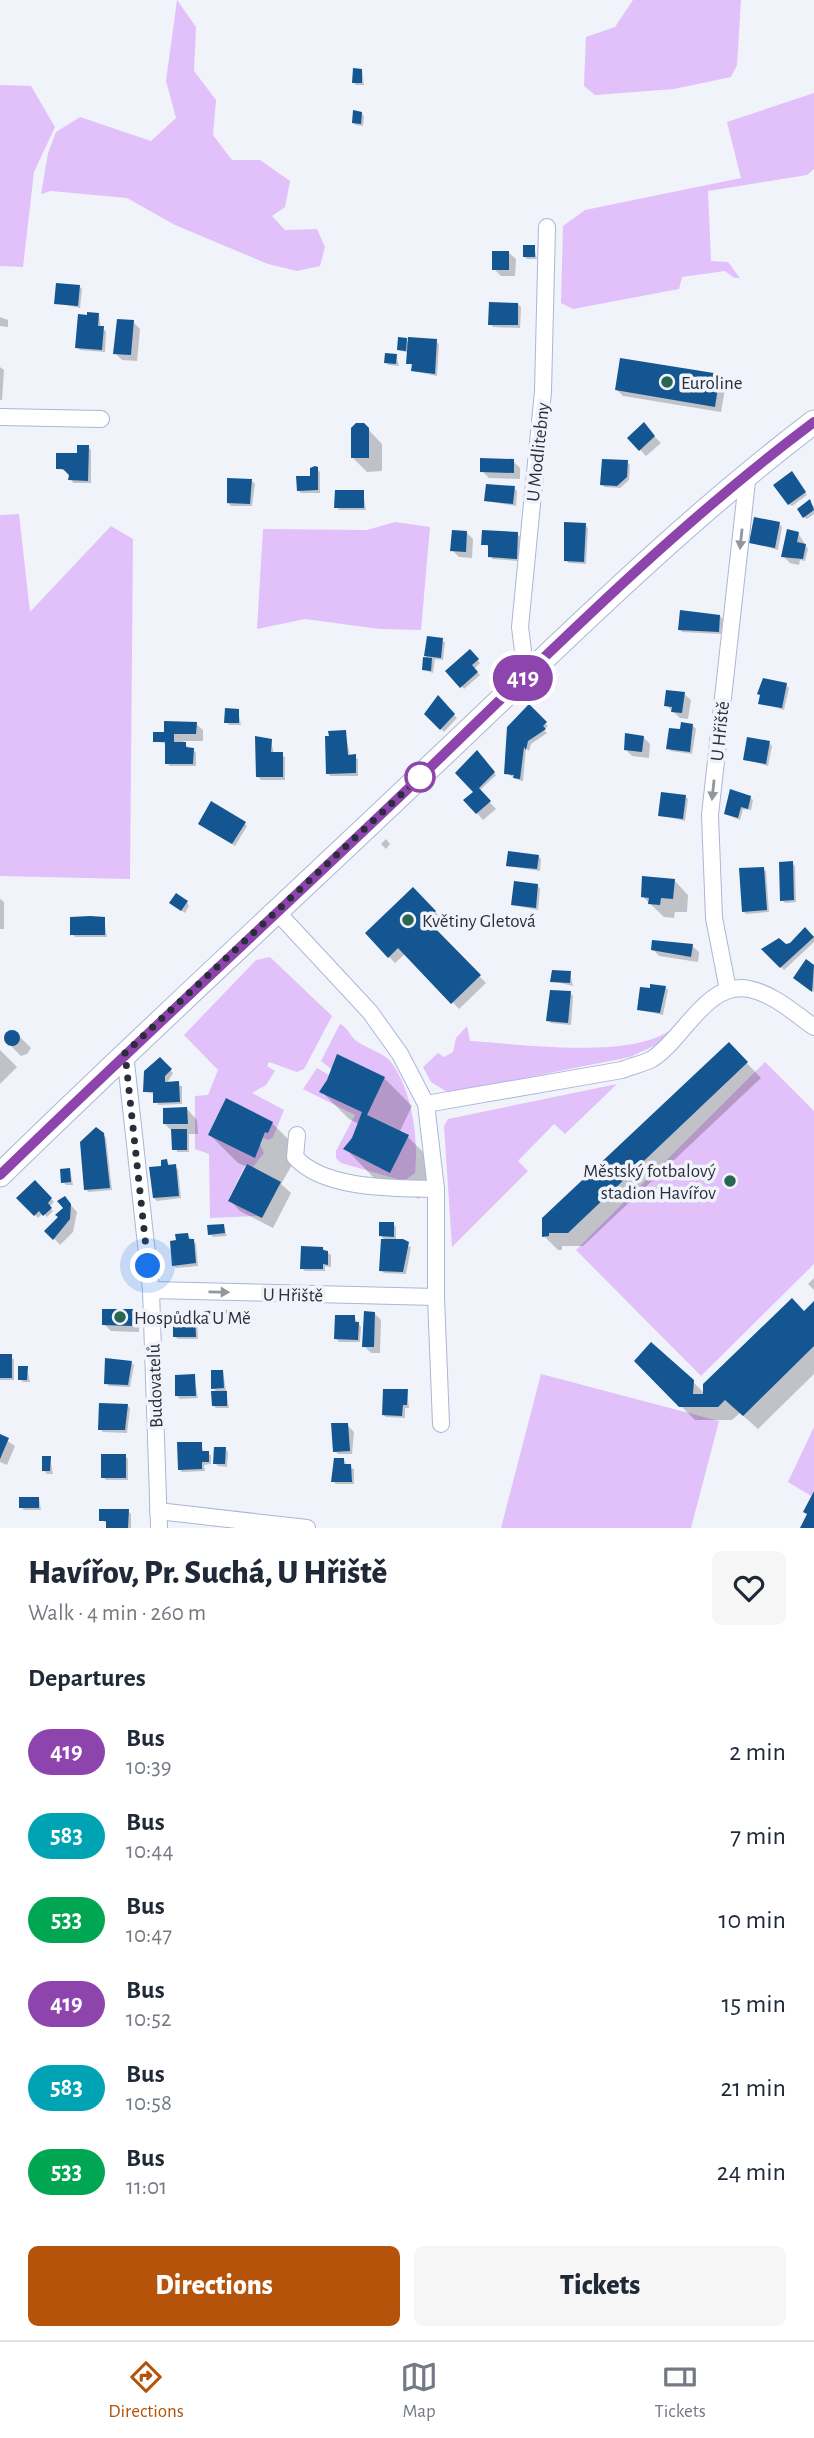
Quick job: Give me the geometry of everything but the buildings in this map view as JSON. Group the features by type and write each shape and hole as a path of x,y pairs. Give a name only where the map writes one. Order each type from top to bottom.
{"street":[{"name":"U Modlitebny","path":"526,675 520,627 543,391 547,227"},
{"path":"0,418 101,419"},
{"path":"0,1175 125,1053 526,675 748,471 814,422"},
{"name":"U Hřiště","path":"728,990 714,918 710,815 748,471"},
{"path":"277,912 370,1012 400,1054 426,1104 436,1189 436,1297 441,1424"},
{"path":"426,1104 622,1070 652,1059 678,1037 706,1004 728,990 748,989 774,999 814,1027"},
{"name":"Budovatelů","path":"125,1053 151,1290 159,1528"},
{"path":"298,1135 295,1157 303,1166 315,1171 355,1184 436,1189"},
{"name":"U Hřiště","path":"151,1290 436,1297"},
{"path":"158,1511 307,1528"}],"shaded area":[{"path":"177,0 196,27 194,71 216,100 213,135 232,160 260,160 290,181 285,207 272,216 285,230 317,229 325,247 320,266 297,271 268,264 175,225 127,198 51,191 41,194 48,153 56,132 80,117 151,141 176,118 166,81"},
{"path":"633,0 741,0 737,65 731,77 674,89 595,95 584,86 586,37 615,27"},
{"path":"0,85 31,86 55,127 34,172 23,267 0,266"},
{"path":"814,93 814,169 807,175 708,191 711,261 728,262 740,278 734,278 725,271 682,277 679,289 573,309 561,303 563,226 585,210 741,178 727,122"},
{"path":"19,514 30,612 111,526 133,539 130,879 0,876 0,515"},
{"path":"395,522 430,527 421,630 380,629 305,619 257,629 263,529 367,530"},
{"path":"270,957 332,1016 304,1069 297,1072 269,1062 267,1066 275,1071 266,1085 252,1093 284,1110 273,1137 269,1140 262,1138 260,1144 264,1153 253,1167 246,1164 228,1200 258,1216 210,1218 209,1154 195,1149 195,1096 208,1095 218,1070 184,1035 256,960"},
{"path":"340,1024 358,1042 388,1059 404,1086 415,1130 416,1160 415,1173 404,1181 341,1163 336,1158 336,1151 355,1115 303,1089 317,1068 329,1075 332,1070 321,1061"},
{"path":"467,1026 470,1041 575,1048 630,1044 654,1039 672,1029 660,1043 630,1057 449,1093 431,1082 423,1067 438,1053 444,1057 453,1052 456,1038"},
{"name":"Městský fotbalový stadion Havířov","path":"765,1062 814,1111 814,1264 701,1376 576,1250"},
{"path":"617,1084 565,1134 554,1124 518,1161 528,1171 452,1247 444,1126 448,1119"},
{"path":"541,1374 719,1421 691,1528 501,1528"},
{"path":"814,1427 814,1491 811,1496 788,1482"}],"bus line":[{"name":"419","path":"0,1175 125,1053 526,675 748,471 814,422"}],"place":[{"name":"Euroline","path":"667,382"},
{"name":"Květiny Gletová","path":"408,920"},
{"name":"Městský fotbalový stadion Havířov","path":"730,1181"},
{"name":"Hospůdka U Mě","path":"120,1317"}],"route":[{"path":"148,1266 125,1053 420,777"}]}
